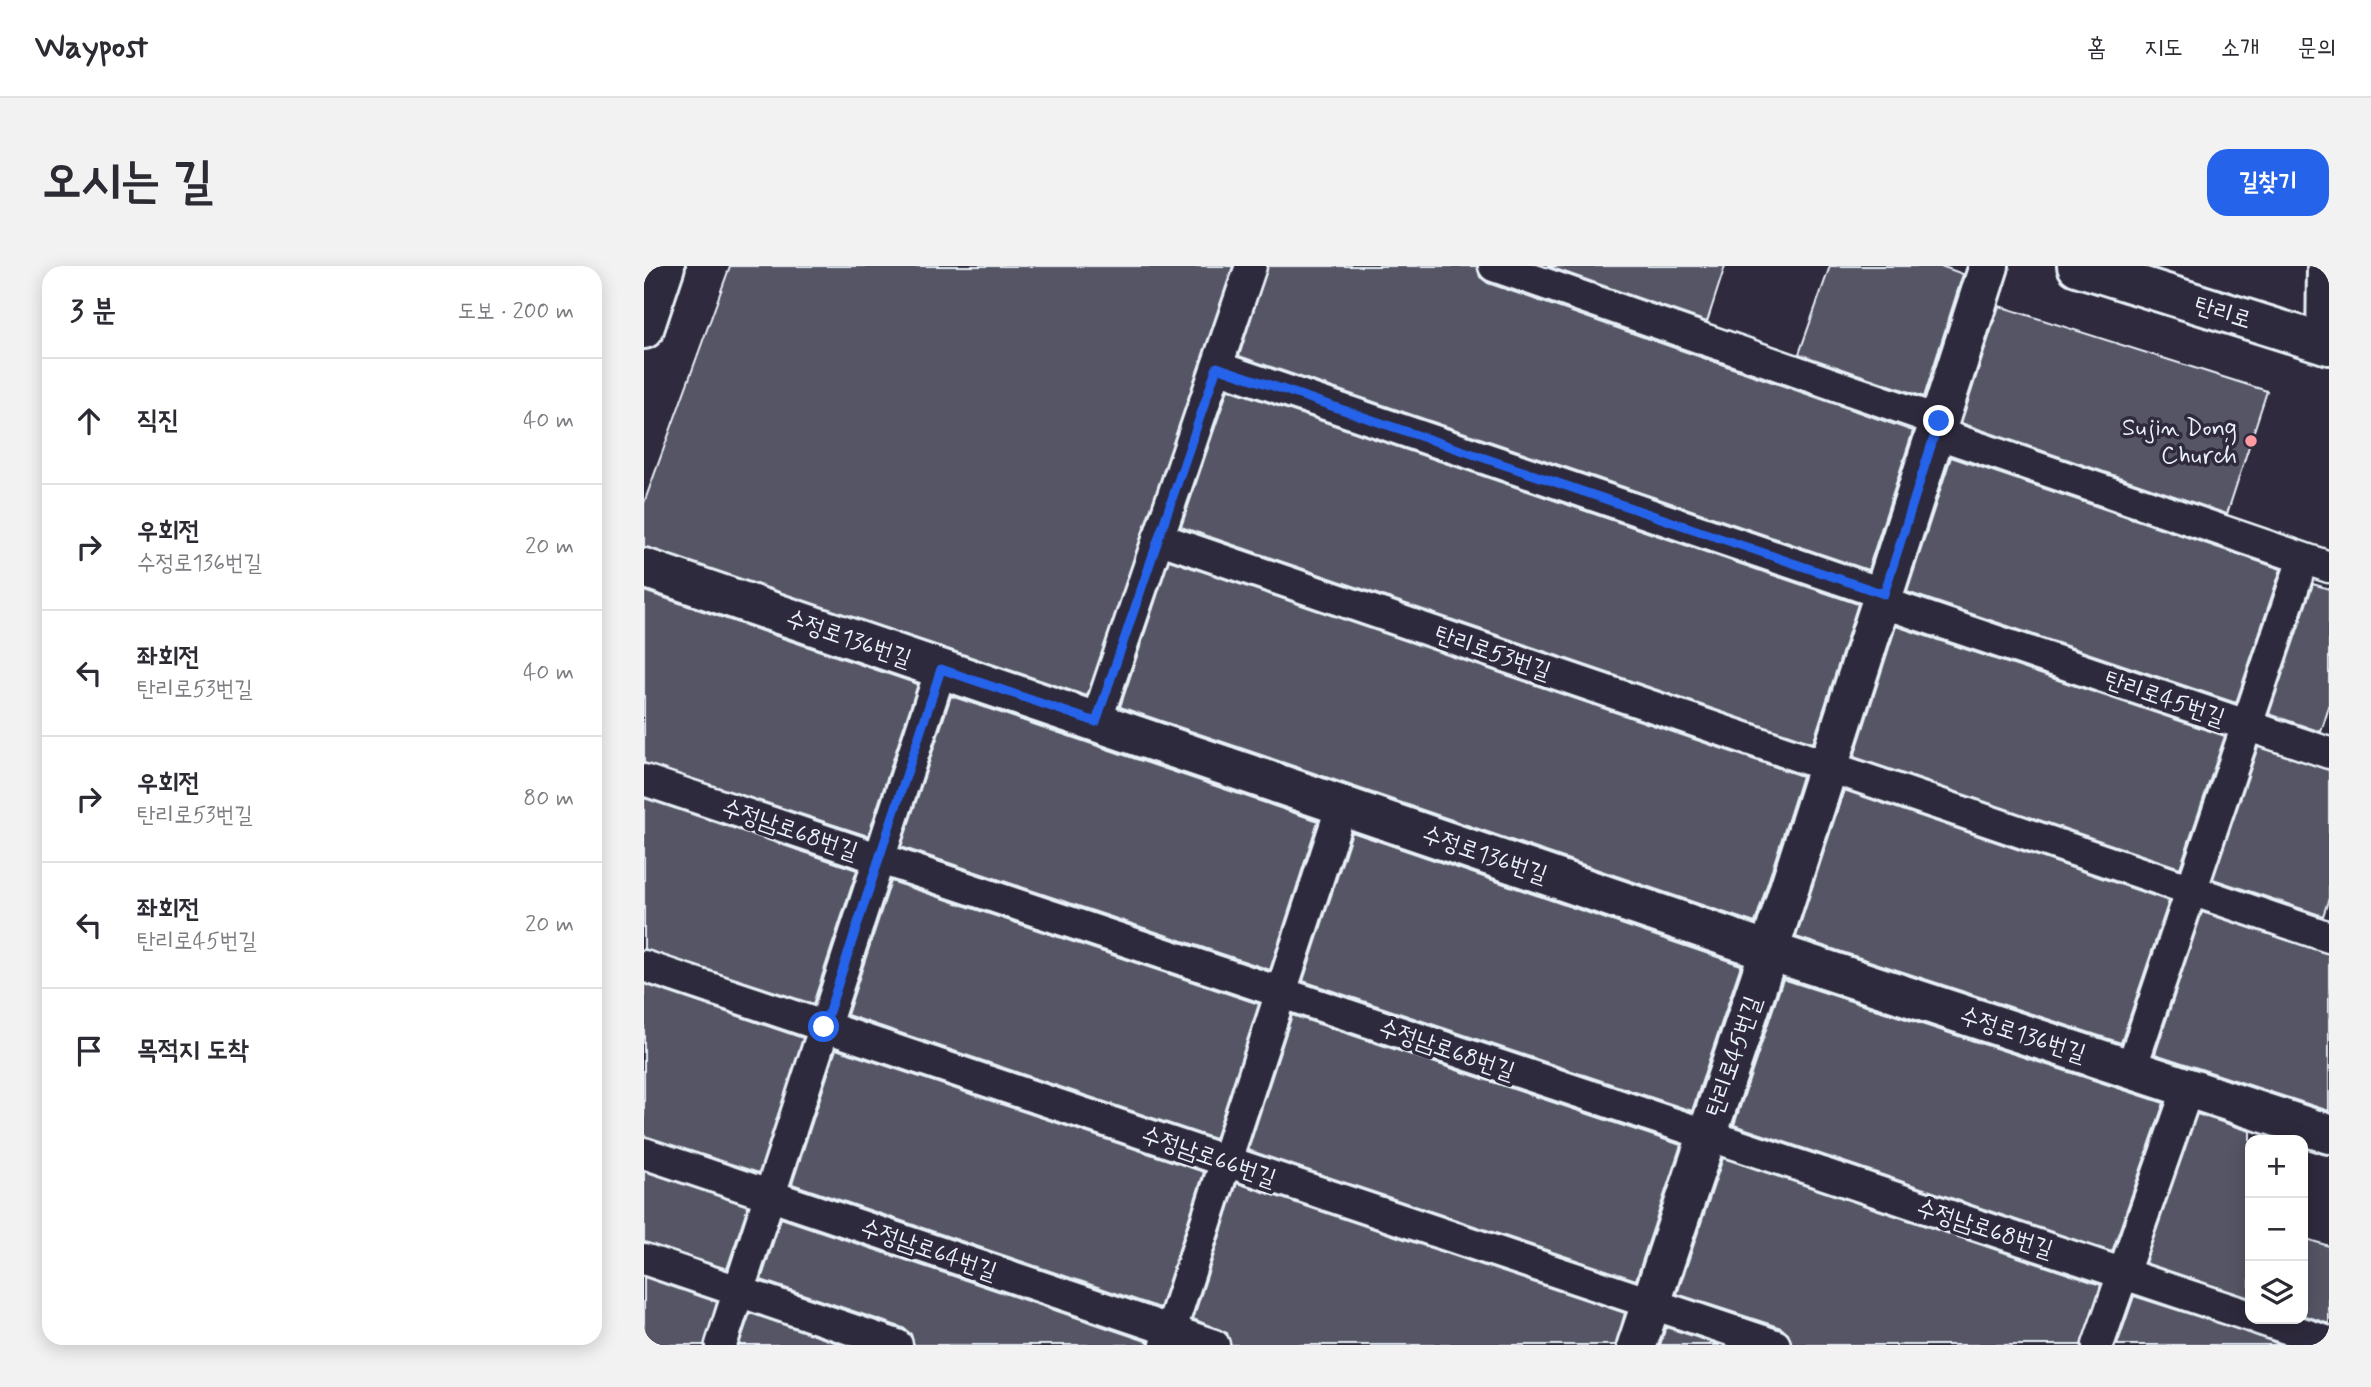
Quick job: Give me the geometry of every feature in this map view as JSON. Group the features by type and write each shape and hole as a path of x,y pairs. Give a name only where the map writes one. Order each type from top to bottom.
{"street":[{"path":"644,329 665,266"},
{"name":"탄리로45번길","path":"1637,1345 1769,951 1989,266"},
{"name":"탄리로","path":"2077,266 2328,344"},
{"path":"2327,266 2328,344"},
{"name":"수정로136번길","path":"644,568 1769,951 2329,1135"}],"lane":[{"path":"1096,722 1251,266"},
{"path":"1494,266 2316,563 2247,726 2131,1069"},
{"path":"1217,367 1883,598"},
{"name":"탄리로53번길","path":"1158,537 1828,767"},
{"name":"탄리로45번길","path":"1883,598 2329,753"},
{"path":"720,1345 941,669"},
{"path":"1828,767 2329,937"},
{"name":"수정남로68번길","path":"644,780 2245,1314"},
{"path":"1168,1338 1342,805"},
{"name":"수정남로66번길","path":"644,966 1775,1345"},
{"path":"2098,1345 2188,1088"},
{"name":"수정남로64번길","path":"644,1153 770,1195 1168,1338 1214,1345"},
{"path":"644,1259 897,1345"},
{"path":"2274,1324 2329,1342"}],"building":[{"path":"730,266 1233,266 1087,696 644,547 644,503"},
{"path":"1268,266 1477,266 1480,277 1488,283 1913,431 1868,570 1239,356"},
{"path":"1547,266 1725,266 1707,322"},
{"path":"1830,266 1941,266 1963,274 1924,397 1799,354"},
{"path":"1999,306 2267,391 2227,514 1961,423"},
{"path":"1228,389 1858,604 1813,743 1181,527"},
{"path":"1951,457 2281,569 2236,703 1907,592"},
{"path":"1169,560 1802,776 1755,923 1120,707"},
{"path":"2313,584 2329,589 2329,707 2321,732 2269,714"},
{"path":"644,591 918,684 868,836 644,763"},
{"path":"1896,626 2225,736 2180,868 1854,757"},
{"path":"951,696 1318,821 1270,970 901,847"},
{"path":"2258,747 2329,770 2329,898 2323,916 2213,879"},
{"path":"1844,790 2169,901 2121,1043 1796,937"},
{"path":"644,798 857,870 813,1004 644,949"},
{"path":"1352,832 1741,965 1692,1111 1303,981"},
{"path":"891,881 1259,1004 1215,1139 847,1015"},
{"path":"2202,912 2329,954 2329,1111 2155,1054"},
{"path":"1783,979 2164,1103 2112,1252 1734,1125"},
{"path":"644,984 803,1038 759,1173 644,1136"},
{"path":"1292,1015 1681,1145 1636,1280 1248,1150"},
{"path":"836,1049 1204,1172 1160,1308 792,1184"},
{"path":"2197,1114 2250,1131 2250,1135 2245,1135 2245,1296 2145,1263"},
{"path":"1723,1158 2101,1285 2081,1345 1792,1345 1788,1334 1781,1328 1677,1294"},
{"path":"644,1171 748,1206 727,1269 644,1242"},
{"path":"1237,1183 1625,1313 1616,1345 1231,1345 1227,1333 1193,1319"},
{"path":"781,1218 1149,1342 1149,1345 914,1345 911,1334 903,1328 761,1280"},
{"path":"2308,1240 2329,1246 2329,1324 2308,1317"},
{"path":"644,1277 717,1302 704,1345 644,1345"},
{"path":"2134,1296 2249,1333 2282,1345 2117,1345"},
{"path":"750,1313 843,1345 739,1345"},
{"path":"1666,1327 1720,1345 1660,1345"}],"place":[{"name":"Sujin Dong Church","path":"2251,441"}],"route":[{"path":"824,1027 941,669 1096,722 1217,367 1884,594 1939,421"}]}
